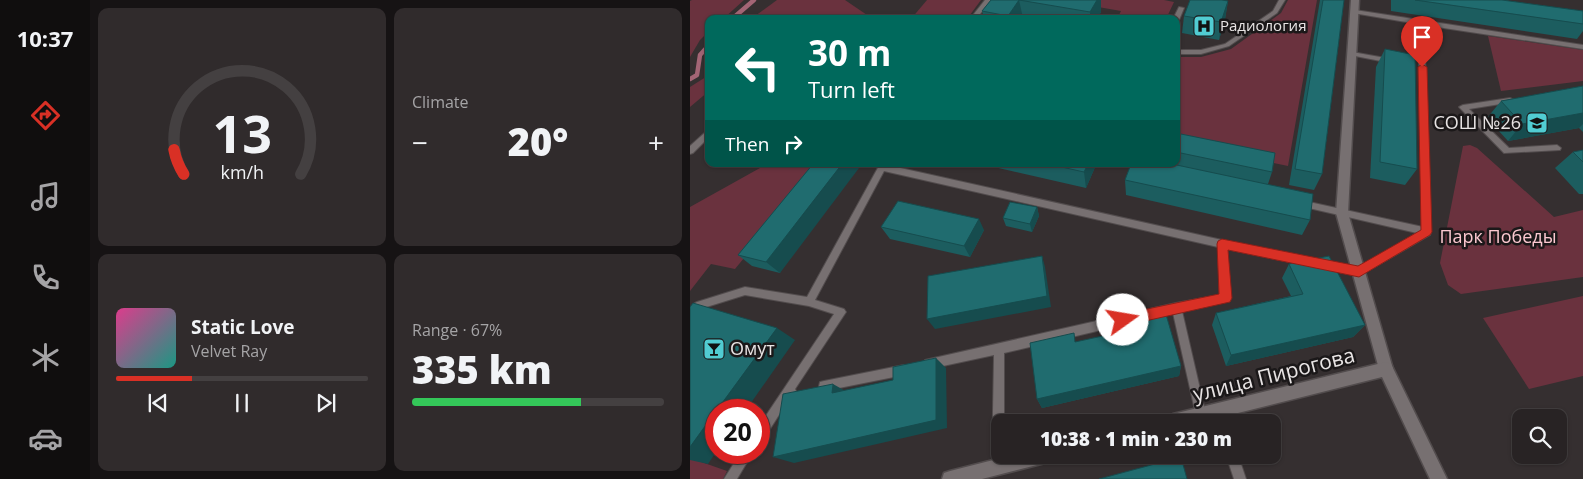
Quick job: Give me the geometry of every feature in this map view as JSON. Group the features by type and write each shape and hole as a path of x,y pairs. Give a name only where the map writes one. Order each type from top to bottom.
{"street":[{"path":"1355,6 1342,213 1386,368 1439,479"},
{"name":"улица Пирогова","path":"1230,414 1386,368"},
{"path":"950,479 1010,464"}],"lane":[{"path":"976,15 988,0"},
{"path":"1180,52 1201,52 1227,45 1275,12 1282,0"},
{"path":"1355,6 1422,22 1583,46"},
{"path":"1178,15 1181,8"},
{"path":"1422,22 1426,232"},
{"path":"1352,54 1396,62"},
{"path":"1414,66 1422,67"},
{"path":"1519,98 1463,107 1507,151 1557,148"},
{"path":"690,151 705,136"},
{"path":"808,302 882,167"},
{"path":"892,167 1222,244 1359,272 1426,232"},
{"path":"1294,202 1426,232"},
{"path":"786,394 999,350 1176,307 1225,298 1222,244"},
{"path":"690,315 698,306 745,291 808,302 841,312 770,419"},
{"path":"1176,307 1201,414"},
{"path":"998,467 999,350"},
{"path":"730,479 740,464"},
{"path":"1235,464 1240,479"}],"green space":[{"path":"744,0 727,15 705,15 705,35 690,57 690,1"},
{"path":"777,0 845,0 867,15 756,15"},
{"path":"927,0 981,0 970,15 914,15"},
{"path":"1058,0 1164,0 1174,2 1168,15 1119,15 1121,11"},
{"path":"1288,0 1317,0 1288,166 1180,144 1180,57 1201,57 1231,49 1281,13"},
{"path":"1488,36 1583,50 1583,81 1501,91"},
{"path":"705,78 705,94 690,107 690,87"},
{"name":"Парк Победы","path":"1470,145 1477,148 1554,217 1583,210 1583,277 1461,294 1448,285 1440,263 1463,146"},
{"path":"762,167 819,167 735,269 711,264 690,291 690,207"},
{"path":"1583,296 1583,376 1529,389 1483,318"},
{"path":"690,458 727,471 723,479 690,479"}],"building":[{"path":"991,0 1019,0 1009,15 982,11"},
{"path":"1019,0 1097,0 1090,12"},
{"path":"1190,0 1228,1 1221,22 1184,16"},
{"path":"1323,0 1344,0 1322,174 1295,169"},
{"path":"1415,0 1502,0 1583,11 1583,24"},
{"path":"1385,49 1415,55 1417,169 1380,162"},
{"path":"1583,86 1583,113 1522,124 1501,101"},
{"path":"1180,134 1275,153 1272,172 1180,153"},
{"path":"1583,150 1583,162 1573,152"},
{"path":"1180,166 1313,194 1310,220 1125,180 1130,167"},
{"path":"811,167 840,167 766,262 738,255"},
{"path":"1062,167 1086,167 1084,172"},
{"path":"898,201 979,219 964,246 881,227"},
{"path":"1010,202 1037,207 1030,224 1003,218"},
{"path":"1042,256 1047,296 927,319 928,276"},
{"path":"1329,256 1365,325 1231,355 1216,313 1303,294 1289,264"},
{"path":"693,303 777,328 725,399 705,399 705,426 690,447 690,307"},
{"path":"1165,311 1181,366 1037,399 1030,343 1074,333 1075,342 1130,330 1127,319"},
{"path":"936,358 936,420 773,457 783,394 833,384 832,393 893,380 893,367"},
{"path":"1155,464 1183,464 1187,479 1099,479"}],"waterway":[{"path":"737,15 754,0"},
{"path":"690,79 697,75 700,55 705,49"}],"place":[{"name":"Радиология","path":"1204,26"},
{"name":"СОШ №26","path":"1537,123"},
{"name":"Омут","path":"714,349"}],"route":[{"path":"1123,320 1176,307 1225,298 1222,244 1359,272 1426,232 1422,67"}]}
